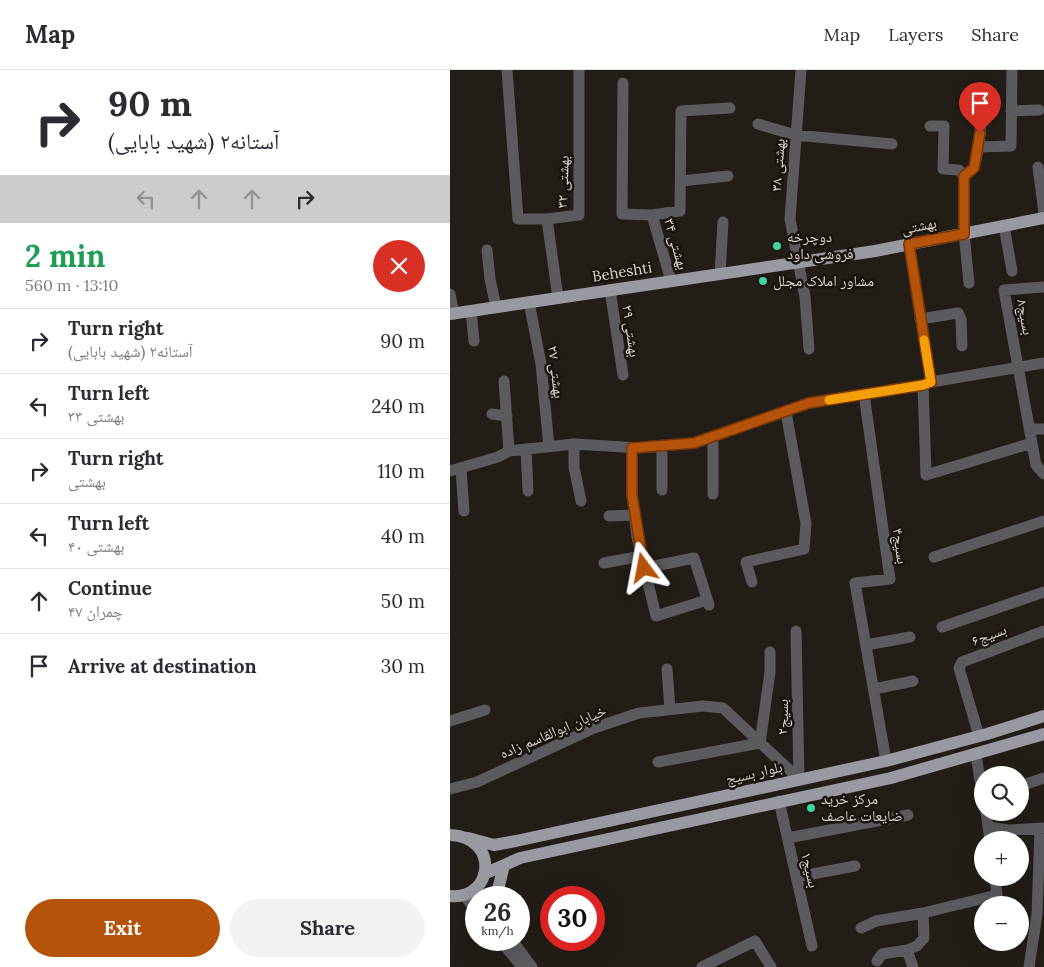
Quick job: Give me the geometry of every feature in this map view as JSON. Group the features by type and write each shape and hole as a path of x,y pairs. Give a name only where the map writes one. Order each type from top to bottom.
{"main road":[{"name":"بهشتی","path":"799,262 909,244 1044,218"},
{"name":"Beheshti","path":"452,314 799,262"},
{"name":"بلوار بسیج","path":"460,836 494,845 516,841 886,761 1044,716"},
{"path":"484,874 520,858 891,778 1044,734"},
{"path":"450,830 481,849 484,857 484,874 477,886"},
{"path":"499,886 504,866"},
{"path":"450,896 465,895"}],"street":[{"path":"507,70 518,219 547,219"},
{"name":"بهشتی ۳۲","path":"558,298 547,219 579,215 579,70"},
{"name":"بهشتی ۳۸","path":"801,70 790,219 799,262 809,349"},
{"path":"979,147 1010,146 1012,70"},
{"path":"623,83 622,214 652,215 680,211 681,111 730,108"},
{"path":"964,176 974,168 979,147 982,106"},
{"path":"1011,111 1040,110"},
{"path":"758,124 795,135 892,144"},
{"path":"930,126 944,126 943,169 959,170 964,176 964,234 969,283"},
{"path":"1038,167 1044,213"},
{"path":"681,181 728,176"},
{"name":"بهشتی ۳۴","path":"652,215 671,281"},
{"path":"720,274 723,222"},
{"path":"1004,226 1012,271"},
{"path":"909,244 927,383 926,476 1032,443"},
{"path":"487,250 496,308"},
{"name":"بسیج۸","path":"1044,287 1004,290 1036,465 1044,474"},
{"name":"بهشتی ۲۹","path":"610,290 622,375"},
{"path":"450,294 452,314"},
{"name":"بهشتی ۲۷","path":"530,302 541,364 549,447"},
{"path":"471,311 474,341"},
{"path":"920,319 958,313 961,319 962,346"},
{"path":"464,511 456,470 508,451 574,444 632,448 694,443 767,416 786,412 809,403 1044,363"},
{"path":"504,381 508,451"},
{"name":"بسیج۴","path":"864,394 890,579 856,583 886,761"},
{"path":"752,582 746,562 804,549 806,524 786,412"},
{"path":"492,414 507,416"},
{"path":"1030,429 1044,429"},
{"path":"713,436 713,494"},
{"path":"574,444 574,467 581,501"},
{"path":"662,446 662,490"},
{"path":"632,448 634,515 644,568 656,616 708,602 694,558 644,568"},
{"path":"526,449 528,491"},
{"path":"609,516 634,515"},
{"path":"934,557 1044,521"},
{"path":"604,563 642,556"},
{"path":"942,627 1044,592"},
{"name":"بسیج۲","path":"796,631 798,779"},
{"name":"بسیج۶","path":"979,736 959,668 962,662 1044,631"},
{"path":"866,645 910,637"},
{"path":"658,762 760,743 770,672 770,652"},
{"path":"668,669 670,710"},
{"path":"874,689 913,681"},
{"name":"خیابان ابوالقاسم زاده","path":"450,789 477,782 594,728 639,713 704,706 723,708 760,743"},
{"path":"450,720 485,710"},
{"name":"بسیج۲","path":"760,743 798,779"},
{"path":"976,755 978,766"},
{"path":"1029,783 1044,778"},
{"name":"بسیج۱","path":"779,801 812,946"},
{"path":"788,838 908,815"},
{"path":"988,821 989,831"},
{"path":"989,826 1008,830 1042,828 1037,914 1029,967"},
{"path":"796,877 855,866"},
{"path":"861,928 876,921 923,913 997,895 996,886"},
{"path":"877,961 882,954 907,950 917,946 924,938 923,913"},
{"path":"702,967 755,942 771,967"},
{"path":"907,950 912,967"},
{"path":"510,951 524,967"},
{"path":"517,951 524,967"}],"slow traffic":[{"path":"829,400 923,385 931,382 924,340"}],"place":[{"name":"دوچرخه فروشی داود","path":"777,246"},
{"name":"مشاور املاک مجلل","path":"763,281"},
{"name":"مرکز خرید ضایعات عاصف","path":"811,808"}],"route":[{"path":"644,568 632,495 632,448 694,443 767,416 786,412 809,403 848,398 931,382 909,244 964,234 964,176 974,168 980,133"}]}
